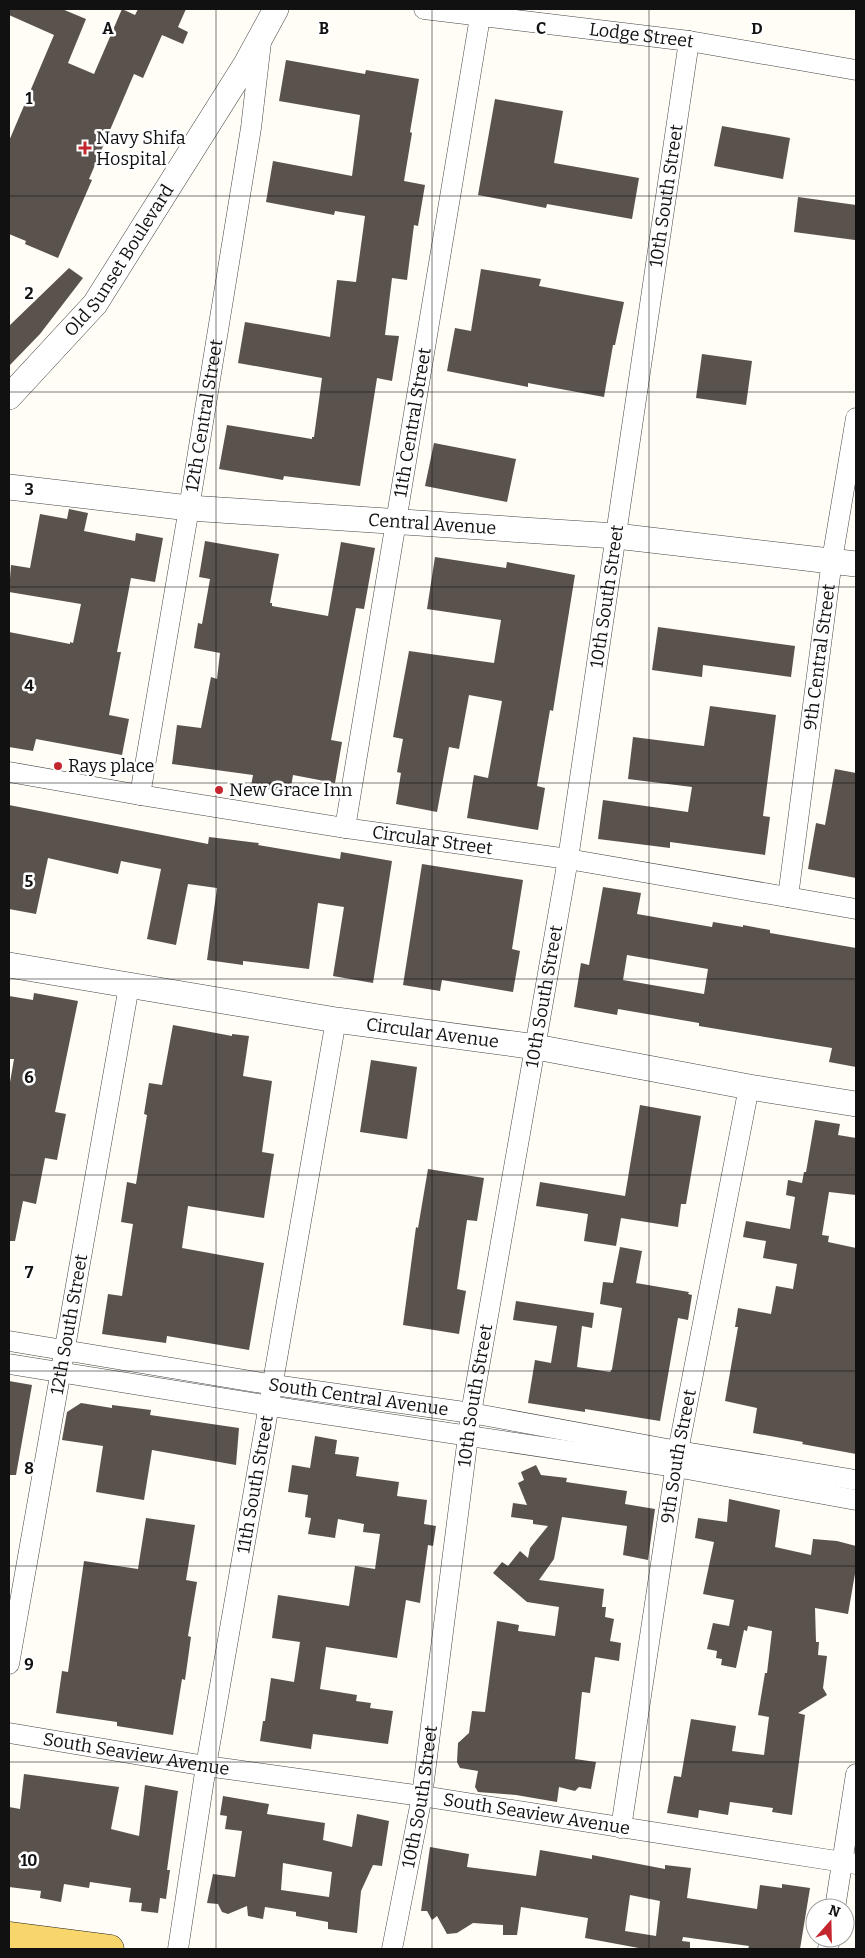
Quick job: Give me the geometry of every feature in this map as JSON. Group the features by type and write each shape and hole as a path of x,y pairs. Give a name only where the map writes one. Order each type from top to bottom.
{"main road":[{"path":"9,1936 110,1949"}],"street":[{"name":"Old Sunset Boulevard","path":"9,397 49,351 95,304 246,64 276,9"},
{"name":"Lodge Street","path":"424,9 689,41 856,70"},
{"name":"11th Central Street","path":"345,828 480,17"},
{"name":"12th Central Street","path":"140,796 190,508 251,128 262,33"},
{"name":"10th South Street","path":"392,1949 422,1796 467,1435 568,859 689,41"},
{"name":"9th Central Street","path":"788,897 832,560 856,418"},
{"name":"Central Avenue","path":"9,487 190,508 616,536 856,564"},
{"name":"Circular Street","path":"9,772 140,796 345,828 568,859 856,909"},
{"name":"Circular Avenue","path":"9,965 336,1020 536,1047 749,1087 856,1104"},
{"name":"12th South Street","path":"9,1664 129,986"},
{"name":"11th South Street","path":"178,1949 206,1766 274,1385 336,1020"},
{"name":"9th South Street","path":"622,1828 677,1459 749,1087"},
{"name":"South Central Avenue","path":"9,1341 274,1385 471,1413 677,1459 856,1480"},
{"path":"9,1364 270,1406 467,1435 677,1459 856,1500"},
{"name":"South Seaview Avenue","path":"9,1733 206,1766 422,1796 849,1863"},
{"path":"838,1898 849,1863 856,1774"}],"building":[{"path":"9,9 62,9 86,19 68,63 94,74 122,9 135,15 138,9 186,9 178,27 188,32 183,44 162,35 143,78 134,74 89,179 92,180 58,258 25,244 26,241 9,234 9,141 54,35 9,15"},
{"path":"286,60 365,74 366,70 419,79 404,181 425,185 418,226 414,225 407,280 392,278 385,335 399,336 392,381 377,378 360,486 284,476 283,480 219,469 227,425 312,439 314,437 322,378 238,363 245,322 330,337 337,280 356,282 365,216 335,211 334,215 266,202 273,161 352,176 360,115 279,101"},
{"path":"495,99 563,111 554,163 639,178 632,219 547,204 546,208 478,195"},
{"path":"722,126 790,138 783,179 714,166"},
{"path":"798,197 856,205 855,240 794,232"},
{"path":"69,268 83,278 40,334 9,366 9,326"},
{"path":"481,269 541,279 539,286 624,302 615,345 613,345 604,397 528,383 528,387 447,371 455,328 471,331"},
{"path":"702,354 752,361 746,405 696,398"},
{"path":"434,443 516,459 507,502 425,486"},
{"path":"69,509 88,513 84,531 135,541 136,533 163,538 155,582 131,578 117,652 121,652 109,715 129,719 122,755 36,739 33,751 9,747 9,632 73,643 81,604 9,592 11,565 30,568 40,514 67,519"},
{"path":"205,541 279,554 270,603 272,603 272,606 328,616 341,542 375,548 364,609 356,608 331,740 342,742 335,783 293,775 290,793 251,786 253,775 172,764 177,725 201,728 211,677 217,679 220,653 194,648 198,623 202,624 210,579 199,577"},
{"path":"435,557 506,568 507,562 575,575 553,711 550,710 537,786 545,788 538,830 467,818 474,775 488,778 502,701 469,695 459,749 449,747 437,812 396,804 401,773 397,772 403,739 393,737 409,651 494,663 501,620 427,609"},
{"path":"658,627 795,646 791,677 703,665 702,677 652,670"},
{"path":"710,706 776,715 763,816 770,817 765,855 670,842 670,848 598,839 603,800 688,812 692,787 628,779 633,737 704,746"},
{"path":"835,769 856,773 856,878 808,869 816,823 825,825"},
{"path":"9,805 208,844 209,837 259,843 258,845 340,859 341,852 392,861 373,983 333,976 344,907 318,903 309,969 243,961 243,965 207,960 217,888 188,884 176,945 147,939 161,869 121,861 118,874 48,858 36,914 9,909"},
{"path":"422,864 523,880 512,949 520,951 513,992 442,980 440,991 403,985"},
{"path":"603,887 641,893 637,914 712,927 713,922 743,927 743,925 770,930 770,933 856,948 856,1067 829,1062 832,1048 699,1026 699,1023 618,1009 617,1015 574,1007 581,963 589,965","holes":["627,955 708,969 704,994 623,980"]},
{"path":"34,993 78,1001 55,1112 66,1114 57,1160 45,1158 36,1204 23,1201 15,1241 9,1241 9,1088 14,1059 9,1059 9,996 33,1000"},
{"path":"173,1025 232,1036 232,1034 249,1036 243,1076 272,1081 262,1152 274,1154 264,1218 188,1206 182,1248 264,1263 249,1350 167,1336 166,1343 102,1334 108,1294 122,1296 133,1224 121,1222 127,1182 136,1184 147,1115 144,1114 149,1083 162,1085"},
{"path":"371,1060 417,1067 407,1139 360,1132"},
{"path":"640,1105 701,1116 686,1204 681,1204 678,1227 621,1218 616,1246 584,1241 588,1214 536,1206 540,1182 625,1196"},
{"path":"815,1120 840,1124 838,1135 856,1138 856,1195 829,1192 822,1235 829,1236 828,1242 856,1248 856,1454 753,1433 757,1408 725,1401 738,1327 735,1327 738,1308 771,1314 776,1286 793,1289 797,1264 763,1258 766,1241 743,1237 746,1221 790,1229 795,1197 786,1195 788,1180 802,1183 804,1172 806,1172"},
{"path":"428,1169 484,1178 477,1221 467,1220 457,1289 466,1291 459,1334 403,1325 416,1227 418,1228"},
{"path":"620,1247 642,1251 636,1283 689,1292 688,1294 692,1295 688,1320 678,1318 660,1421 585,1409 585,1412 528,1403 535,1360 551,1363 557,1326 513,1320 516,1301 594,1313 592,1328 582,1326 577,1367 610,1372 622,1308 600,1304 603,1282 613,1283"},
{"path":"9,1381 32,1385 16,1475 9,1475"},
{"path":"81,1403 112,1408 112,1405 151,1410 150,1415 239,1428 236,1465 152,1450 144,1500 96,1492 103,1446 62,1440 67,1412"},
{"path":"315,1436 337,1440 335,1454 359,1457 356,1476 399,1482 397,1496 427,1500 424,1524 436,1526 433,1546 428,1545 420,1603 406,1600 397,1658 326,1647 320,1689 357,1695 356,1701 371,1703 370,1708 393,1711 388,1744 313,1734 311,1749 260,1741 271,1678 294,1682 300,1642 272,1638 278,1595 349,1606 355,1566 375,1569 380,1534 363,1532 364,1524 338,1519 335,1538 308,1534 311,1518 305,1517 308,1495 288,1492 292,1465 310,1468"},
{"path":"536,1465 541,1475 567,1478 566,1482 627,1491 625,1504 655,1509 648,1560 623,1555 627,1526 562,1517 554,1559 539,1580 604,1589 602,1607 606,1607 605,1617 614,1619 610,1641 621,1643 619,1661 595,1657 590,1693 582,1692 575,1759 596,1762 591,1789 579,1787 575,1791 559,1787 557,1802 516,1795 478,1792 475,1787 478,1771 460,1768 457,1762 458,1743 469,1733 472,1711 485,1712 497,1621 519,1625 518,1631 555,1636 559,1607 527,1602 493,1573 502,1562 508,1566 520,1551 528,1558 530,1548 548,1526 533,1524 533,1520 511,1517 513,1503 527,1505 518,1483 524,1480 521,1472"},
{"path":"729,1499 780,1510 775,1547 811,1555 813,1539 837,1541 856,1546 856,1568 848,1614 815,1608 816,1642 819,1642 818,1655 827,1656 823,1688 827,1695 798,1713 805,1715 792,1815 772,1812 773,1808 730,1802 728,1815 699,1810 698,1818 667,1813 674,1776 681,1777 691,1719 736,1726 732,1751 764,1755 769,1717 758,1715 765,1673 767,1673 772,1631 748,1626 747,1631 744,1630 736,1668 721,1665 722,1659 716,1658 717,1651 707,1649 713,1623 729,1626 734,1600 703,1594 714,1542 695,1538 698,1518 727,1522"},
{"path":"146,1518 195,1525 186,1580 197,1582 188,1636 191,1637 185,1680 182,1679 173,1735 117,1726 117,1722 56,1713 62,1671 68,1672 84,1561 138,1569"},
{"path":"24,1774 119,1787 111,1829 139,1836 145,1785 178,1791 167,1870 170,1870 166,1899 160,1898 158,1913 141,1911 142,1903 129,1902 131,1888 90,1882 89,1888 64,1884 61,1902 40,1898 41,1891 9,1887 9,1807 20,1809"},
{"path":"223,1796 269,1804 267,1814 325,1823 323,1840 352,1847 357,1814 389,1821 382,1866 373,1865 361,1891 357,1933 328,1929 328,1922 296,1916 296,1912 265,1907 263,1919 248,1916 247,1906 228,1914 222,1912 218,1904 207,1903 213,1874 235,1877 242,1831 225,1829 227,1816 220,1815","holes":["283,1863 332,1872 329,1897 281,1890"]},
{"path":"430,1847 469,1854 467,1867 536,1876 540,1850 592,1859 592,1855 665,1869 665,1865 691,1868 687,1898 757,1909 760,1885 782,1888 782,1884 810,1888 808,1898 805,1898 805,1918 800,1949 748,1949 749,1946 683,1937 682,1941 690,1942 690,1949 644,1949 585,1938 588,1918 521,1907 517,1935 503,1935 503,1925 473,1923 457,1933 447,1934 437,1916 432,1920 427,1911 421,1911","holes":["630,1895 660,1901 656,1936 625,1931"]}],"place":[{"name":"Navy Shifa Hospital","path":"85,148"},
{"name":"Rays place","path":"58,766"},
{"name":"New Grace Inn","path":"219,790"}]}
